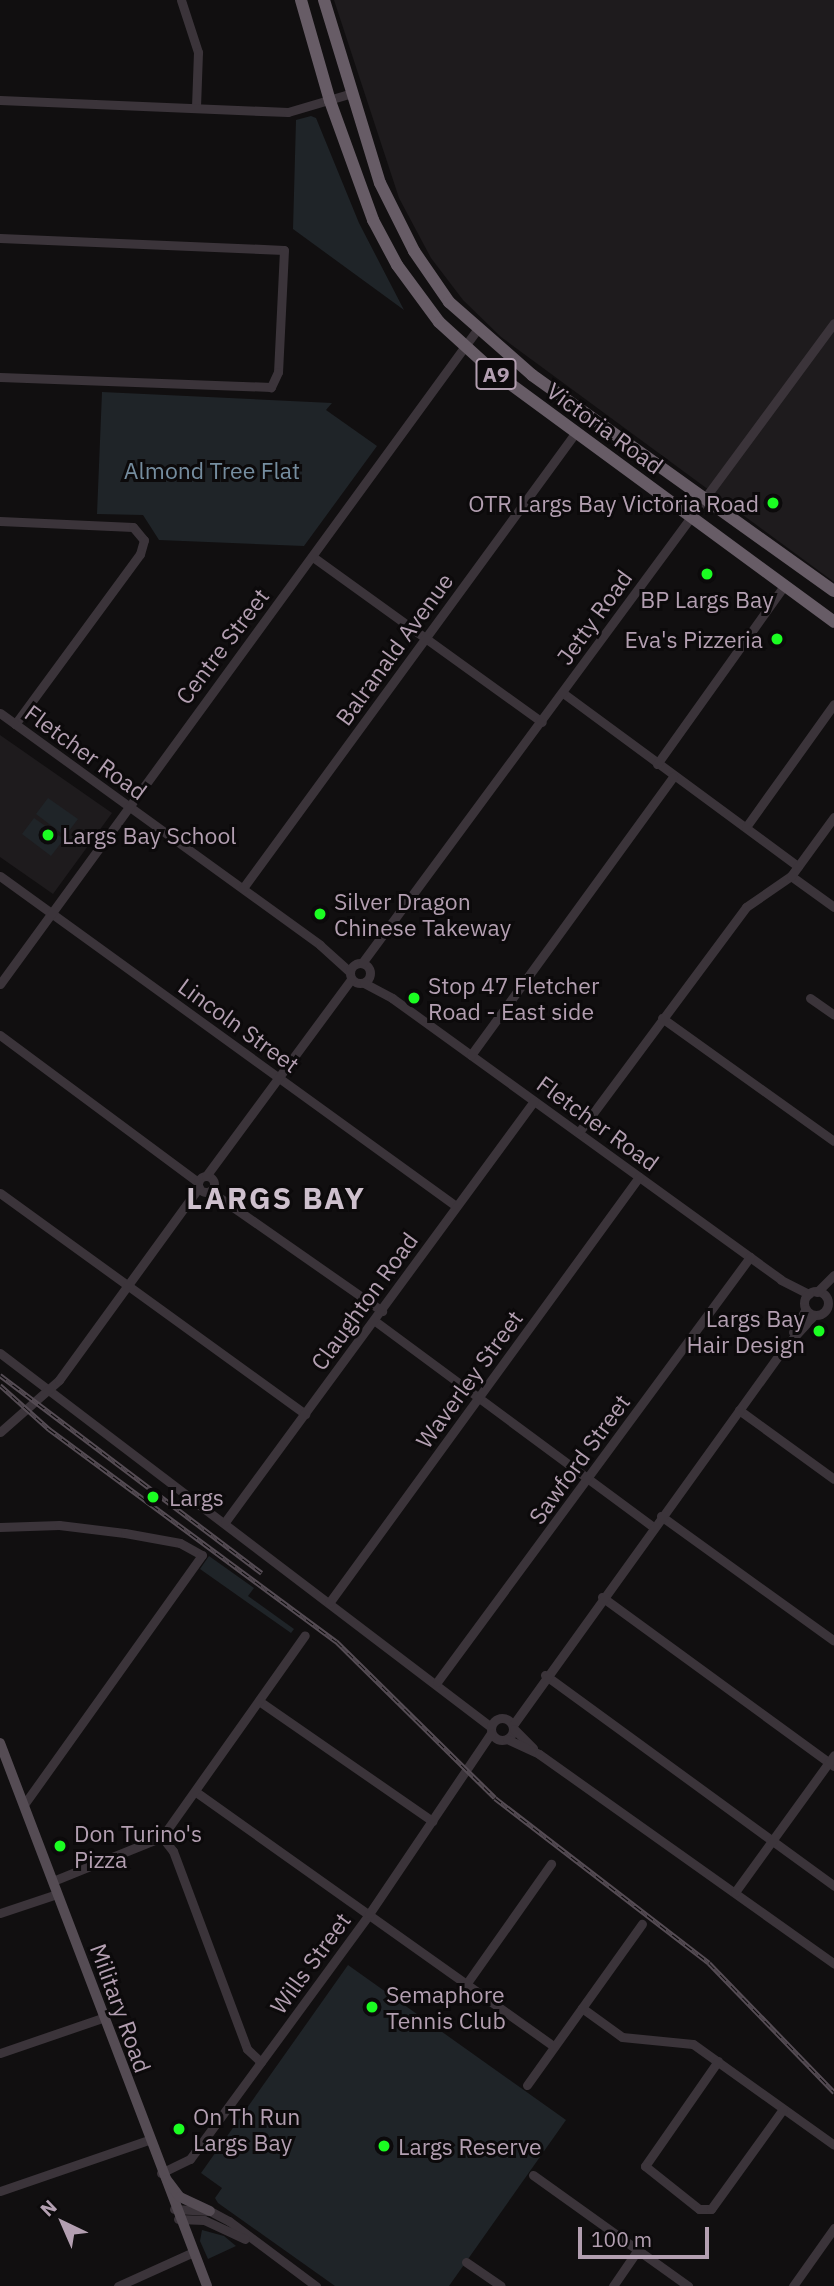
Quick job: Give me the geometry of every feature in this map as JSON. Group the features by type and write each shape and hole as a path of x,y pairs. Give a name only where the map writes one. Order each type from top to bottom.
{"highway":[{"name":"Victoria Road","path":"301,0 330,101 384,243 418,296 464,347 834,622"},
{"name":"Victoria Road","path":"324,0 352,93 396,219 449,302 476,331 834,591"}],"main road":[{"name":"Military Road","path":"0,1743 5,1770 24,1805 176,2214 207,2286"},
{"path":"161,2173 180,2197 210,2211"}],"street":[{"path":"181,0 198,52 196,107"},
{"path":"0,100 299,112 352,93"},
{"path":"0,238 285,250 278,372 271,387 0,377"},
{"name":"Jetty Road","path":"206,1184 221,1159 330,1008 360,973 385,934 834,323"},
{"name":"Centre Street","path":"0,984 476,331"},
{"name":"Balranald Avenue","path":"243,888 576,432"},
{"path":"0,521 132,527 144,540 139,554 15,724"},
{"path":"313,557 542,722"},
{"path":"657,764 784,586"},
{"path":"563,693 798,866"},
{"path":"746,827 834,704"},
{"name":"Fletcher Road","path":"0,713 818,1305 834,1320"},
{"path":"471,1055 673,776"},
{"path":"579,1132 746,907 791,876 834,817"},
{"name":"Lincoln Street","path":"0,876 456,1206"},
{"path":"791,876 834,907"},
{"path":"810,998 834,1015"},
{"path":"662,1018 834,1141"},
{"path":"0,1035 382,1311"},
{"name":"Claughton Road","path":"225,1522 534,1101"},
{"name":"Waverley Street","path":"329,1603 639,1177"},
{"path":"0,1432 48,1390 206,1184"},
{"path":"0,1193 305,1414"},
{"name":"Sawford Street","path":"437,1682 750,1257"},
{"name":"Wills Street","path":"818,1305 834,1275"},
{"name":"Wills Street","path":"161,2173 190,2160 369,1914 475,1760 533,1692 834,1281"},
{"path":"375,1321 653,1527"},
{"path":"0,1353 464,1702 834,1964"},
{"path":"739,1410 834,1479"},
{"path":"662,1516 834,1641"},
{"path":"0,1527 59,1525 125,1533 180,1543 202,1555 24,1805"},
{"path":"602,1597 832,1761 735,1892"},
{"path":"53,1881 162,1837 305,1635"},
{"path":"545,1675 834,1886"},
{"path":"259,1701 432,1821"},
{"path":"196,1792 554,2046"},
{"path":"162,1837 173,1852 247,2049 261,2062"},
{"path":"467,1983 551,1864"},
{"path":"0,1913 57,1894"},
{"path":"527,2085 642,1924"},
{"path":"582,2008 621,2037 683,2040 834,2145"},
{"path":"0,2053 102,2018"},
{"path":"718,2062 645,2166 705,2212 783,2109"},
{"path":"0,2191 148,2140"},
{"path":"533,2175 688,2286"},
{"path":"176,2214 210,2211 316,2286"},
{"path":"176,2214 219,2226 285,2264"},
{"path":"793,2286 834,2228"},
{"path":"613,2286 637,2252"},
{"path":"118,2286 191,2253"},
{"path":"466,2262 501,2286"}],"shaded area":[{"path":"334,0 834,0 834,582 501,337 463,300 431,258 399,198"},
{"name":"Largs Bay School","path":"0,735 112,813 53,894 0,857"}],"green space":[{"path":"311,116 316,118 359,223 404,310 293,229 296,120"},
{"name":"Almond Tree Flat","path":"102,392 332,403 326,410 377,446 304,546 159,540 143,515 97,514"},
{"path":"48,798 78,819 65,836 36,814"},
{"path":"34,818 64,839 51,856 22,834"},
{"path":"209,1556 254,1588 248,1596 294,1629 291,1633 200,1569"},
{"name":"Largs Reserve","path":"348,1965 566,2120 449,2286 335,2286 218,2203 215,2198 222,2188 201,2173"},
{"path":"202,2230 224,2236 236,2246 208,2259 200,2241"}],"railway":[{"path":"0,1375 262,1573"},
{"path":"0,1385 49,1429 336,1641 495,1798 709,1963 834,2092"}],"place":[{"name":"OTR Largs Bay Victoria Road","path":"773,503"},
{"name":"BP Largs Bay","path":"707,574"},
{"name":"Eva's Pizzeria","path":"777,639"},
{"name":"Largs Bay School","path":"48,835"},
{"name":"Silver Dragon Chinese Takeway","path":"320,914"},
{"name":"Stop 47 Fletcher Road - East side","path":"414,998"},
{"name":"Largs Bay Hair Design","path":"819,1331"},
{"name":"Largs","path":"153,1497"},
{"name":"Don Turino's Pizza","path":"60,1846"},
{"name":"Semaphore Tennis Club","path":"372,2007"},
{"name":"On Th Run Largs Bay","path":"179,2129"},
{"name":"Largs Reserve","path":"384,2146"}],"district":[{"name":"LARGS BAY","path":"276,1198"}]}
